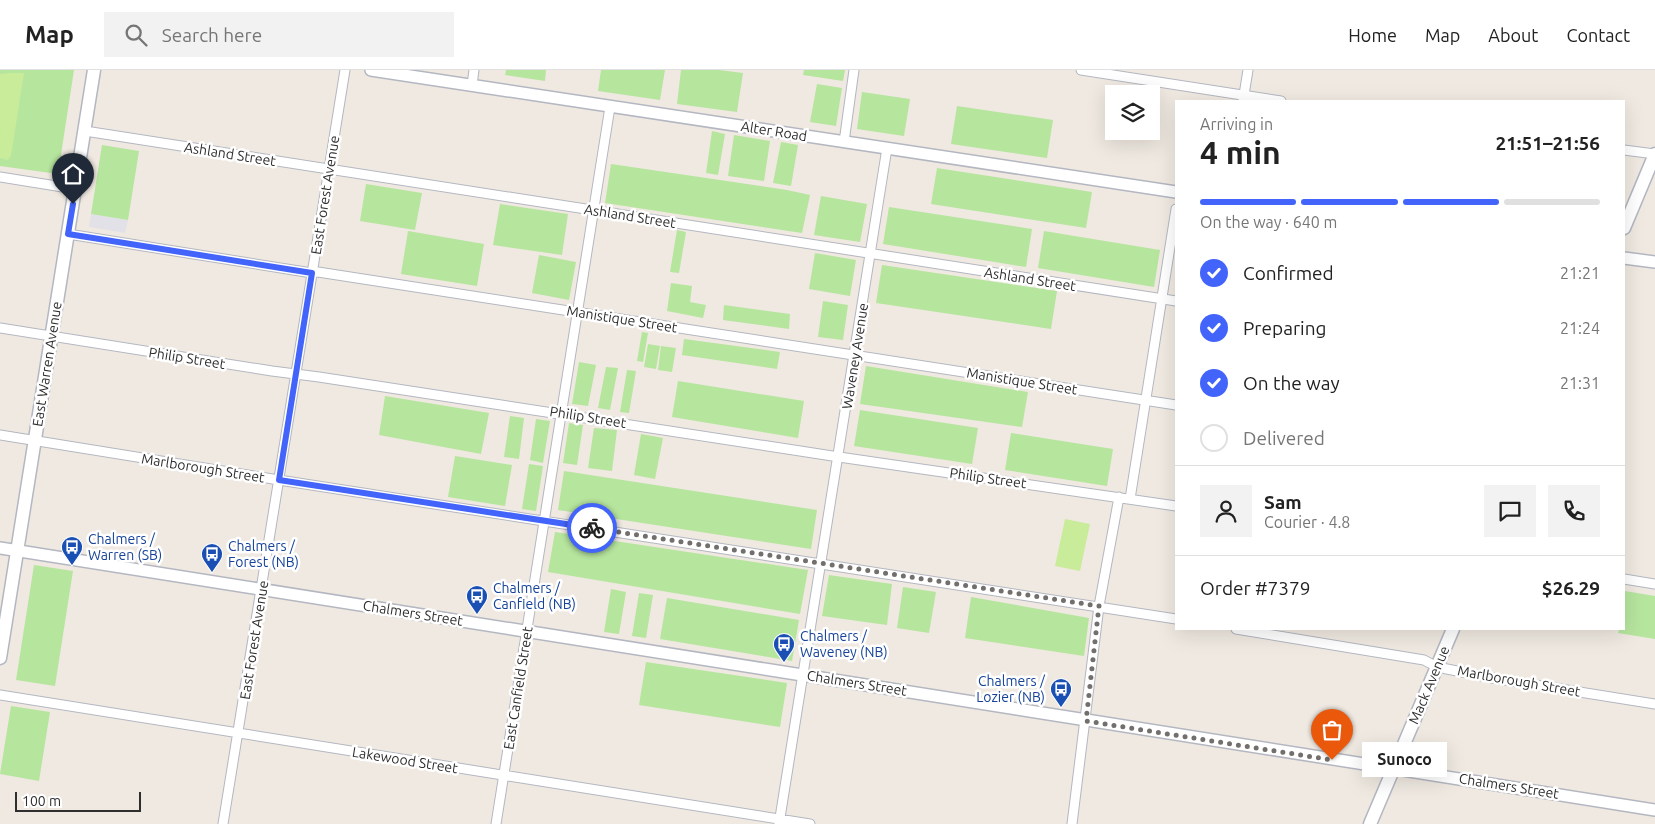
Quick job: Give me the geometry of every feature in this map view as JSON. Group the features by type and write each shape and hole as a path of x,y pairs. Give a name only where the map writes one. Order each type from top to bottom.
{"main road":[{"name":"East Warren Avenue","path":"0,658 94,70"},
{"path":"1625,226 1655,154"},
{"name":"Mack Avenue","path":"1370,824 1453,630"}],"street":[{"name":"East Forest Avenue","path":"223,824 345,70"},
{"name":"Alter Road","path":"371,70 1175,192"},
{"path":"472,85 474,70"},
{"path":"844,142 854,70"},
{"path":"1081,70 1243,99 1262,100"},
{"path":"1243,99 1248,70"},
{"name":"East Canfield Street","path":"496,824 610,106"},
{"name":"Ashland Street","path":"84,131 1175,301"},
{"name":"Waveney Avenue","path":"802,674 839,457 887,148"},
{"path":"1625,150 1655,154"},
{"path":"0,177 75,190"},
{"path":"1130,499 1175,215"},
{"name":"Manistique Street","path":"68,234 1175,405"},
{"path":"1625,258 1655,262"},
{"name":"Philip Street","path":"0,328 839,457 1175,506"},
{"name":"Marlborough Street","path":"0,436 1175,619"},
{"path":"1072,824 1099,606 1119,497"},
{"name":"Chalmers Street","path":"0,548 1655,810"},
{"path":"1625,579 1655,584"},
{"name":"Marlborough Street","path":"1242,630 1424,660 1437,667 1492,678 1655,704"},
{"path":"779,822 802,674"},
{"name":"Lakewood Street","path":"0,695 779,822 810,824"}],"shaded area":[{"path":"91,214 128,220 125,233 89,227"}],"green space":[{"path":"0,70 74,70 58,174 0,166"},
{"path":"506,70 546,70 545,81 505,75"},
{"path":"601,70 665,70 660,100 598,91"},
{"path":"681,70 719,70 743,73 737,112 677,104"},
{"path":"804,70 845,70 843,81 803,75"},
{"path":"24,73 11,156 8,160 0,158 0,74"},
{"path":"817,84 842,88 836,126 810,122"},
{"path":"862,92 910,99 904,136 857,129"},
{"path":"957,106 1053,120 1047,158 951,144"},
{"path":"712,131 725,134 718,175 706,173"},
{"path":"734,135 770,141 764,181 728,176"},
{"path":"781,142 798,145 791,186 773,183"},
{"path":"102,145 139,151 128,220 91,214"},
{"path":"611,164 810,195 802,233 605,203"},
{"path":"937,168 1092,192 1086,228 931,204"},
{"path":"366,184 422,193 415,230 360,221"},
{"path":"821,196 867,204 860,242 814,235"},
{"path":"500,204 568,214 562,255 493,245"},
{"path":"889,207 1032,229 1026,267 883,244"},
{"path":"677,230 686,232 679,273 670,272"},
{"path":"408,231 484,244 477,286 401,274"},
{"path":"1044,231 1160,250 1154,287 1038,268"},
{"path":"815,253 856,260 850,296 809,289"},
{"path":"539,255 576,262 569,300 532,293"},
{"path":"882,265 1057,291 1051,329 876,303"},
{"path":"671,283 692,286 690,302 706,305 703,318 667,311"},
{"path":"823,301 848,305 843,340 818,337"},
{"path":"724,305 790,314 789,329 723,320"},
{"path":"642,332 648,333 643,362 637,361"},
{"path":"684,339 780,352 777,369 682,355"},
{"path":"648,344 660,346 656,369 644,367"},
{"path":"661,346 676,348 672,372 658,370"},
{"path":"579,362 596,365 588,406 572,404"},
{"path":"866,366 1028,392 1022,427 860,404"},
{"path":"606,367 618,368 610,410 598,408"},
{"path":"627,370 636,371 629,413 620,412"},
{"path":"678,381 804,401 798,438 672,417"},
{"path":"385,396 489,413 481,454 379,435"},
{"path":"860,410 978,428 972,464 854,446"},
{"path":"510,416 524,418 519,459 504,457"},
{"path":"536,419 550,421 543,463 530,460"},
{"path":"569,423 583,425 577,465 563,463"},
{"path":"594,428 617,430 612,471 588,468"},
{"path":"1011,433 1113,449 1107,486 1005,470"},
{"path":"641,434 663,438 655,479 634,475"},
{"path":"455,456 512,465 505,506 448,497"},
{"path":"529,464 543,466 536,511 522,509"},
{"path":"564,471 817,510 811,549 558,510"},
{"path":"1065,519 1090,524 1080,571 1055,566"},
{"path":"555,532 808,570 800,614 548,572"},
{"path":"34,565 73,571 55,686 16,680"},
{"path":"829,575 892,584 887,625 822,616"},
{"path":"903,587 936,592 929,633 897,628"},
{"path":"611,589 626,592 619,634 604,632"},
{"path":"1625,591 1655,596 1655,639 1618,633 1619,630 1625,630"},
{"path":"639,593 653,595 646,638 632,636"},
{"path":"971,597 1089,618 1084,656 965,638"},
{"path":"667,598 799,620 792,661 660,639"},
{"path":"646,662 787,683 780,727 639,705"},
{"path":"11,706 50,712 39,781 0,774"}],"way so far":[{"path":"592,528 1099,606 1086,721 1332,760"}],"place":[{"name":"Chalmers / Warren (SB)","path":"72,566"},
{"name":"Chalmers / Forest (NB)","path":"212,573"},
{"name":"Chalmers / Canfield (NB)","path":"477,615"},
{"name":"Chalmers / Waveney (NB)","path":"784,663"},
{"name":"Chalmers / Lozier (NB)","path":"1061,708"},
{"name":"Sunoco","path":"1332,760"}],"route":[{"path":"73,204 68,234 312,273 279,480 592,528"}]}
